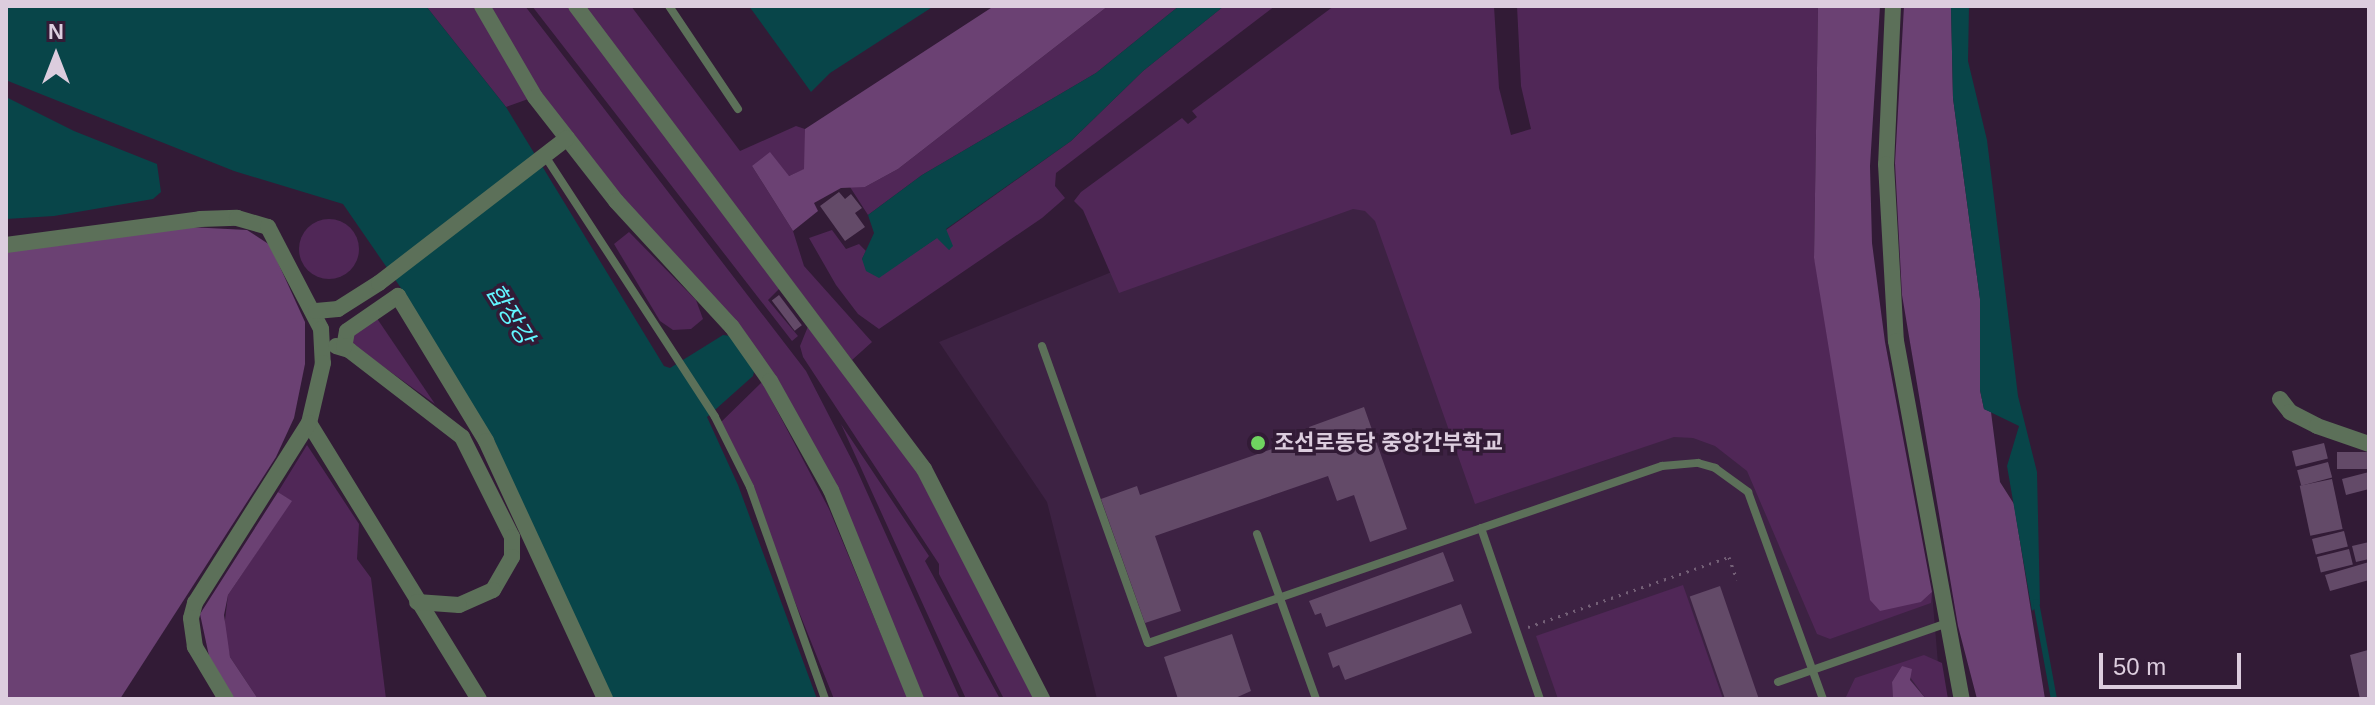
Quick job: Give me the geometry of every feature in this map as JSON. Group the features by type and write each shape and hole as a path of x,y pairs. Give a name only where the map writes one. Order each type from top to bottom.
{"street":[{"path":"482,6 535,97 616,201 732,327 770,381 831,490 916,699"},
{"path":"576,6 924,469 1042,699"},
{"path":"1893,6 1888,256 1896,341 1962,699"},
{"path":"316,311 338,309 379,283 567,138"},
{"path":"6,245 237,218 268,227 316,311 323,342 323,363 309,423 195,603 191,618 195,647 226,699"},
{"path":"344,348 347,331 398,296 486,441 520,508 605,699"},
{"path":"323,342 344,348 462,437 512,537"},
{"path":"2280,399 2290,412 2317,426 2369,444"},
{"path":"309,423 479,699"},
{"path":"462,437 486,441"},
{"path":"417,602 459,605 493,590 504,578 520,508"}],"lane":[{"path":"669,6 738,109"},
{"path":"543,156 715,417 750,487 825,699"},
{"path":"1042,346 1148,643 1662,466 1698,463 1715,468 1748,492 1823,699"},
{"path":"1481,528 1540,699"},
{"path":"1257,534 1316,699"},
{"path":"1778,682 1947,623"}],"path":[{"path":"1517,631 1729,557 1737,580"}],"shaded area":[{"path":"426,6 478,6 531,98 506,107"},
{"path":"487,6 525,6 806,371 856,468 960,699 923,699 802,425 535,87"},
{"path":"532,6 567,6 780,288 768,300 798,336 792,341"},
{"path":"583,6 631,6 740,151 796,126 805,129 805,169 789,176 752,166 793,231 804,266 872,342 852,360"},
{"path":"994,6 1108,6 898,169 865,187 841,188 814,203 818,211 793,231 752,166 770,152 789,176 804,169 805,129"},
{"path":"1108,6 1179,6 1096,73 922,175 868,215 850,187 865,187 898,169"},
{"path":"1224,6 1275,6 1056,173 1055,186 1065,198 1042,218 879,329 858,314 836,285 809,238 832,230 846,249 859,244 866,251 862,259 879,277 938,237 950,250 946,230 1071,141 1143,71"},
{"path":"1334,6 1494,6 1499,88 1511,135 1531,129 1521,86 1517,6 1818,6 1814,258 1921,602 1932,592 1931,603 1830,639 1817,634 1747,471 1715,446 1693,438 1674,437 1475,504 1375,221 1365,211 1353,209 1119,293 1083,210 1074,201 1081,192 1182,118 1188,124 1197,117 1192,111"},
{"path":"1818,6 1880,6 1870,166 1872,243 1885,342 1932,592 1921,602 1880,611 1870,600 1814,258"},
{"path":"1904,6 1951,6 1953,98 1980,299 1980,390 1984,409 1991,412 2000,482 2014,504 2045,699 1977,699 1958,626 1902,295 1895,163"},
{"name":"조선로동당 중앙간부학교","path":"1393,177 1671,421 1752,456 1831,627 1932,592 1941,699 1097,699 1047,502 939,342 1245,218"},
{"path":"329,219 341,221 350,228 357,237 357,261 350,270 341,277 329,279 317,277 308,270 301,261 299,249 301,237 308,228 317,221"},
{"path":"189,227 247,230 270,245 305,322 305,364 294,418 276,457 120,699 6,699 6,252"},
{"path":"629,232 696,300 703,319 691,329 673,330 660,321 614,244"},
{"path":"376,317 435,404 349,342 352,332"},
{"path":"809,324 916,470 1034,699 1004,699 939,574 939,564 803,357 800,346"},
{"path":"762,382 829,509 908,699 834,699 748,485 717,426"},
{"path":"841,424 929,556 925,561 1000,699 966,699"},
{"path":"307,445 359,524 357,559 371,578 386,699 258,699 230,657 224,628 228,595 291,501 278,492"},
{"path":"278,492 292,501 228,595 224,615 230,657 258,699 234,699 209,656 200,614"},
{"path":"1683,585 1723,699 1558,699 1536,636"},
{"path":"1924,655 1942,663 1948,699 1926,699 1902,666 1892,682 1893,699 1845,699 1855,678"},
{"path":"1902,666 1912,669 1910,680 1926,699 1893,699 1892,682"}],"water":[{"name":"합장강","path":"6,6 426,6 506,107 664,366 670,368 723,335 732,336 755,368 753,376 707,417 738,485 817,699 610,699 494,440 403,291 343,204 234,171 8,81"},
{"path":"749,6 934,6 830,73 811,92"},
{"path":"1179,6 1224,6 1143,71 1071,141 946,229 953,246 949,250 937,238 879,278 866,271 862,259 874,233 868,215 922,175 1096,73"},
{"path":"1951,6 1969,6 1968,61 1987,140 2018,396 2037,472 2040,604 2032,611 2007,466 2019,426 1984,409 1980,390 1980,299 1953,98"},
{"path":"6,97 74,131 157,164 161,192 153,199 54,216 6,219"}],"building":[{"path":"839,192 845,199 851,194 862,208 855,213 865,227 845,241 820,206"},
{"path":"779,295 802,325 795,331 772,300"},
{"path":"1364,407 1407,529 1370,542 1354,495 1337,501 1328,476 1155,536 1181,611 1145,623 1101,499 1137,486 1140,495 1312,435 1309,427"},
{"path":"2324,443 2328,459 2296,467 2292,451"},
{"path":"2337,452 2369,452 2369,469 2337,469"},
{"path":"2328,462 2332,477 2301,486 2297,470"},
{"path":"2369,472 2369,489 2346,495 2342,479"},
{"path":"2332,479 2343,529 2310,536 2300,486"},
{"path":"2344,531 2348,547 2316,555 2312,539"},
{"path":"2369,542 2369,559 2356,562 2352,546"},
{"path":"2349,549 2353,565 2321,573 2317,557"},
{"path":"1443,552 1454,581 1326,627 1321,613 1315,615 1309,601"},
{"path":"2369,562 2369,580 2330,591 2325,575"},
{"path":"1720,586 1759,699 1725,699 1690,596"},
{"path":"1461,604 1472,633 1345,680 1339,665 1333,668 1328,653"},
{"path":"1232,634 1251,691 1233,699 1178,699 1164,657"},
{"path":"2368,650 2369,699 2360,699 2350,655"}],"waterway":[{"path":"2036,602 2054,699"}],"place":[{"name":"조선로동당 중앙간부학교","path":"1258,443"}]}
